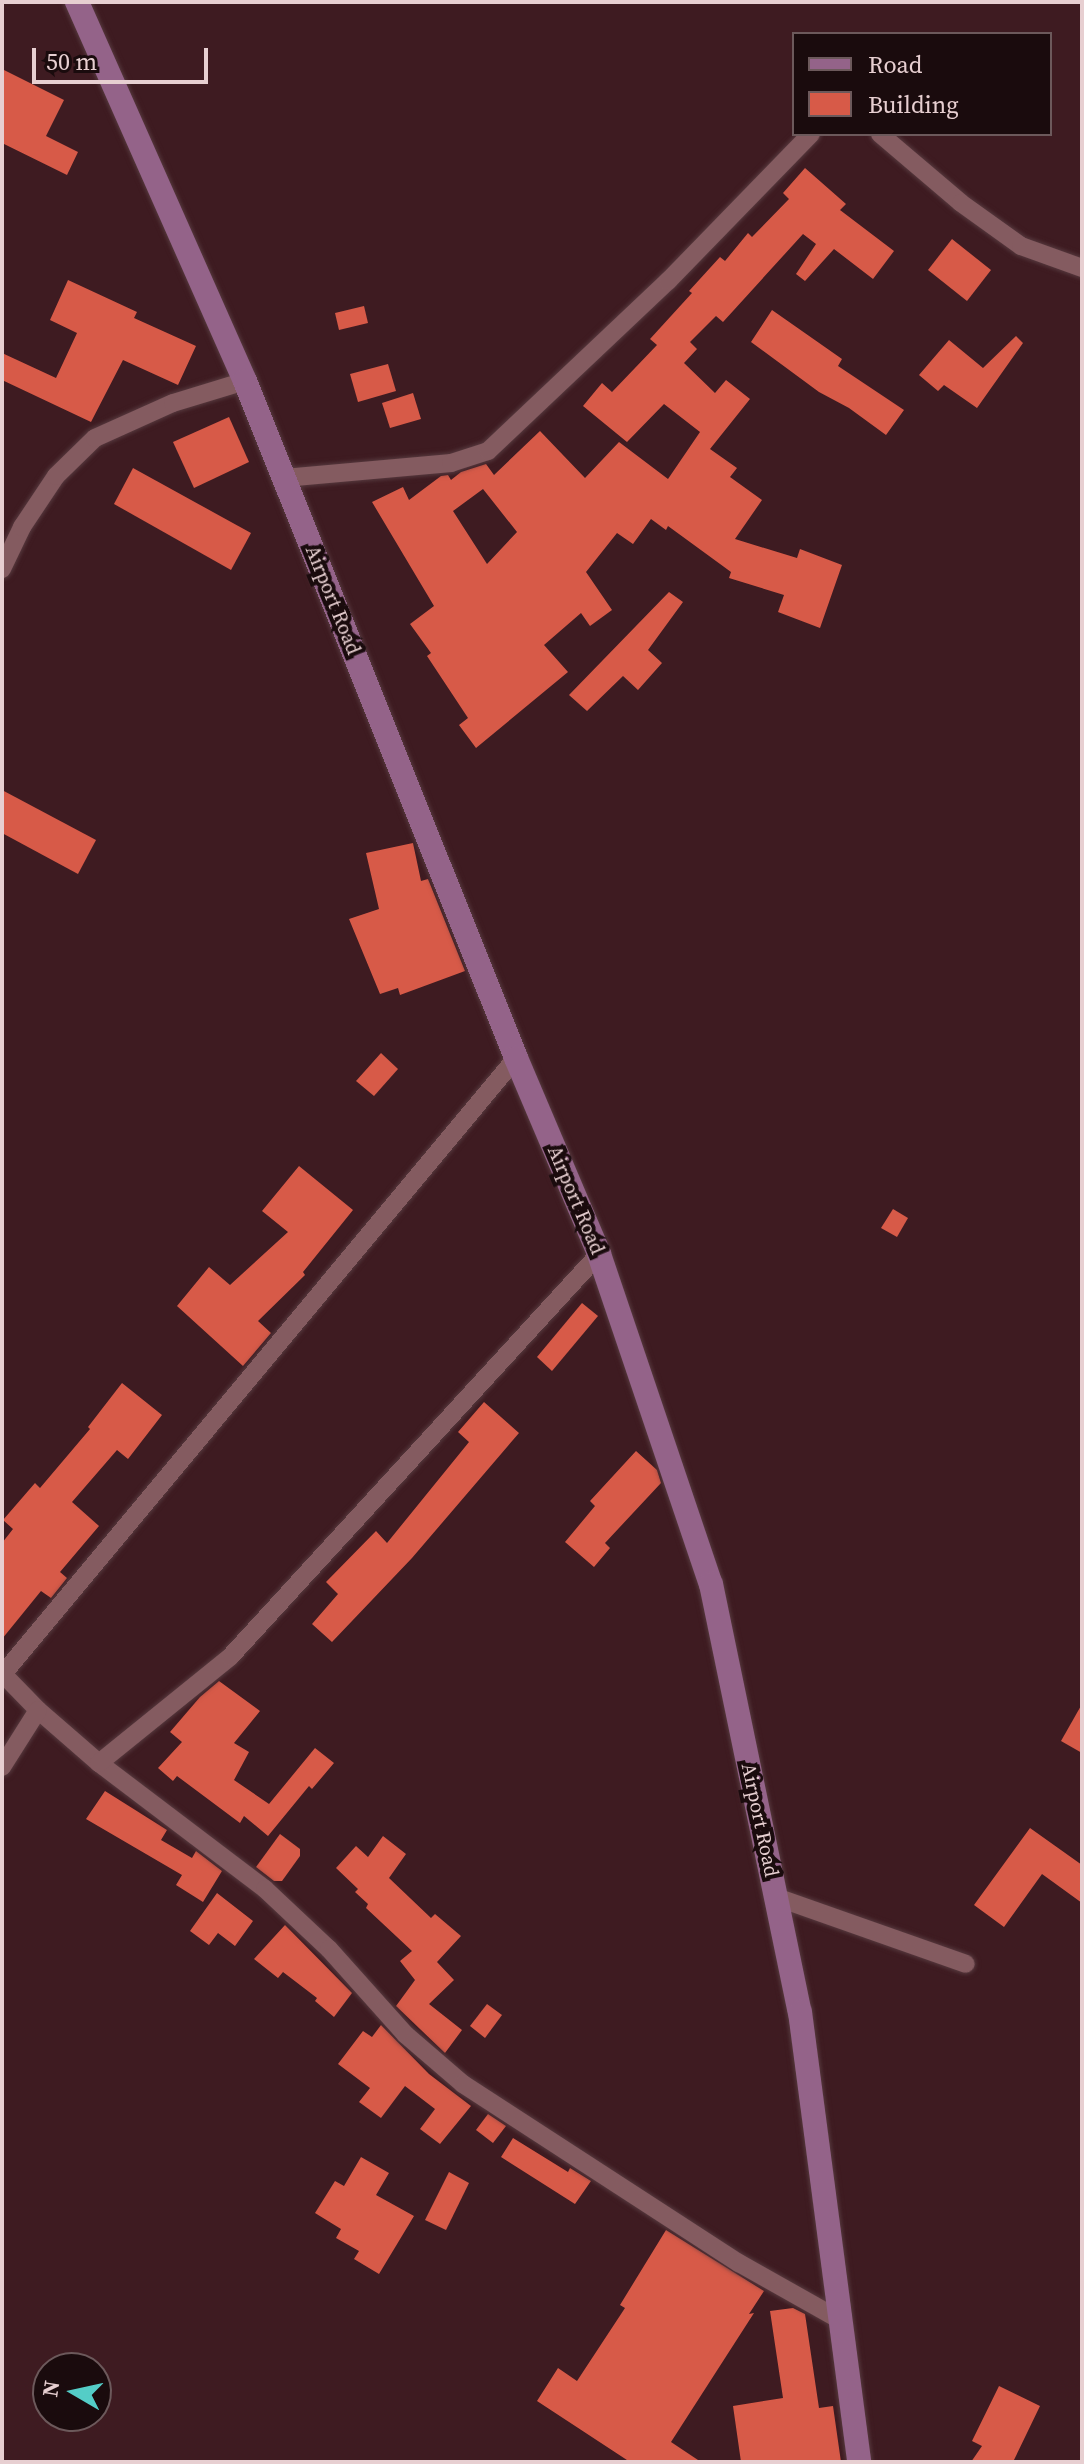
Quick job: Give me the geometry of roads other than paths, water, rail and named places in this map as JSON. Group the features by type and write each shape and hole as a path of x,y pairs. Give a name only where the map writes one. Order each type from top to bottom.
{"main road":[{"name":"Airport Road","path":"77,2 245,381 516,1058 599,1254 711,1584 800,2012 859,2462"}],"street":[{"path":"284,478 451,463 488,451 668,281 809,136"},
{"path":"882,136 927,176 1021,246 1082,268"},
{"path":"2,569 22,527 56,476 95,438 173,403 245,381"},
{"path":"516,1058 3,1674 38,1710 99,1763 265,1889 329,1949 406,2035 463,2084 739,2263 840,2320"},
{"path":"99,1763 230,1657 599,1254"},
{"path":"2,1767 38,1710"},
{"path":"776,1897 966,1964"}]}
